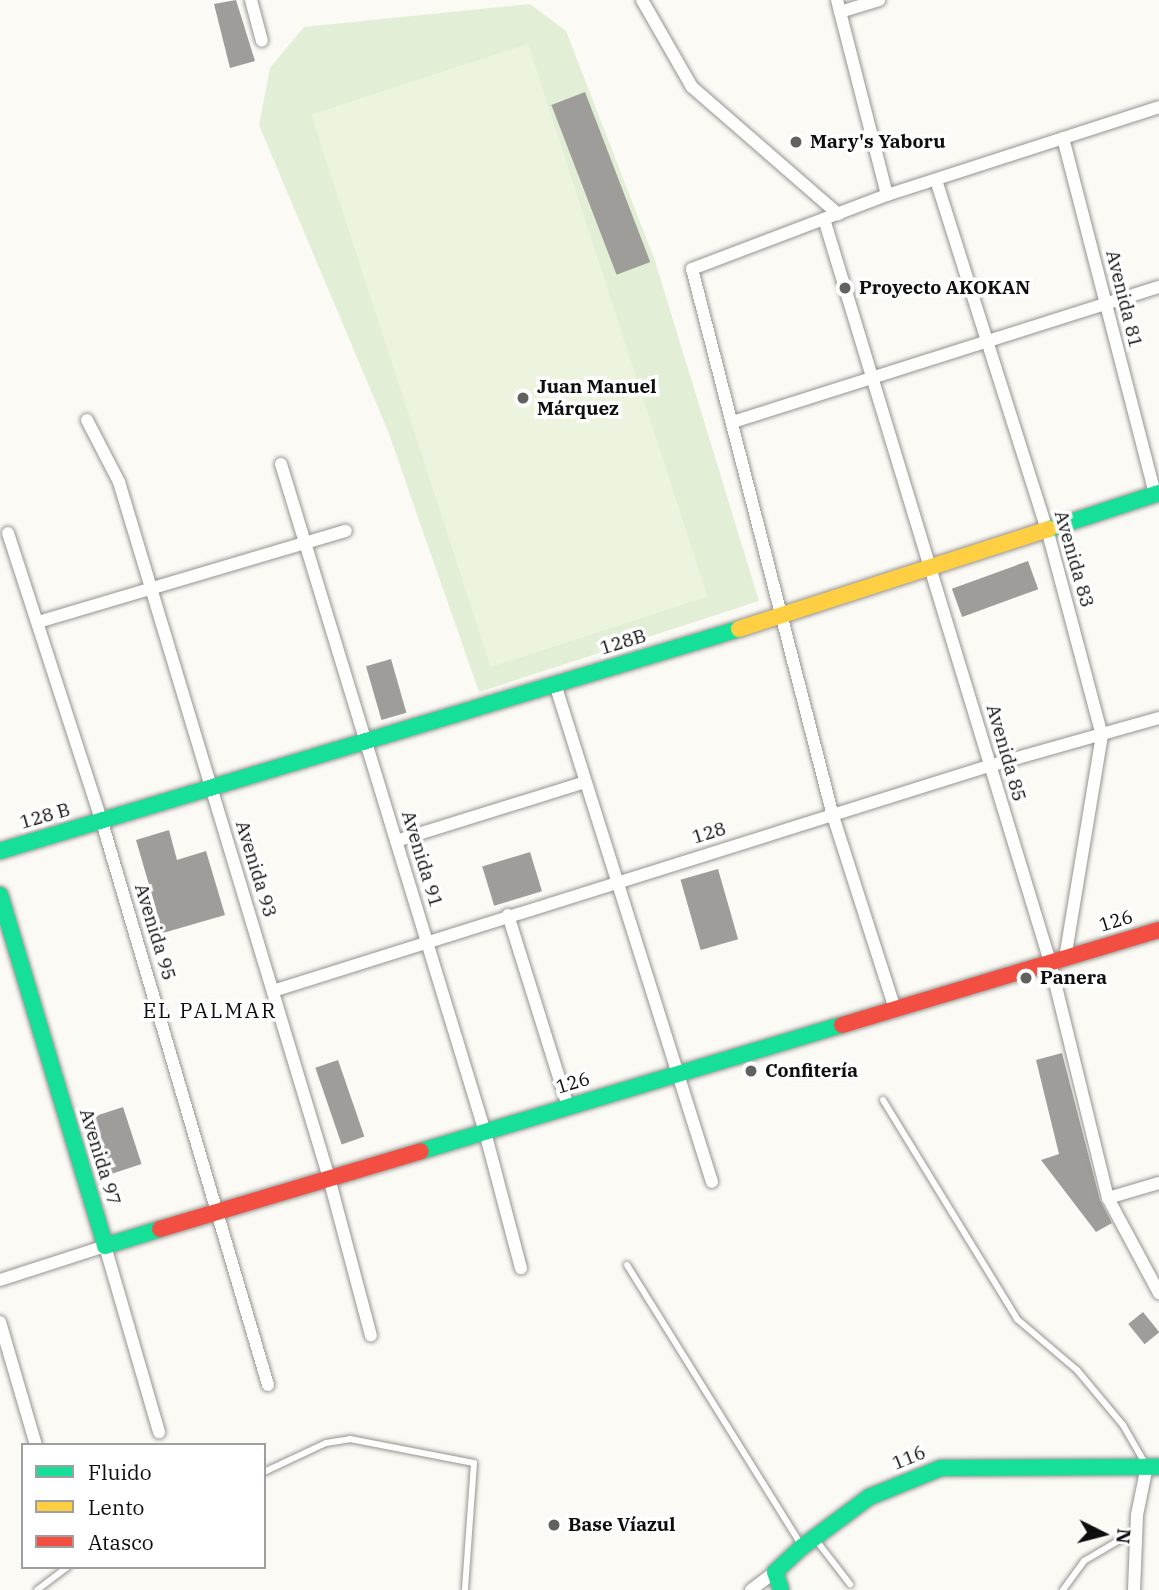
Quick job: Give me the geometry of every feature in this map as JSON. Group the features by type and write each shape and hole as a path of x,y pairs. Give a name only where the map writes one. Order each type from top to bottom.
{"street":[{"path":"251,0 262,41"},
{"path":"642,0 692,87 838,214"},
{"path":"878,0 838,6 887,195"},
{"path":"895,1009 833,816 779,617 733,422 692,270 887,195 1159,107"},
{"name":"Avenida 81","path":"1063,138 1103,305 1157,493 1159,510"},
{"name":"Avenida 83","path":"936,180 1047,530 1102,735 1058,960"},
{"name":"Avenida 85","path":"824,219 933,566 989,766 1058,960 1108,1198 1159,1293"},
{"path":"733,422 872,375 1159,287"},
{"name":"Avenida 93","path":"87,419 119,482 329,1178 371,1336"},
{"name":"Avenida 91","path":"281,464 485,1132 521,1268"},
{"name":"128B","path":"102,822 779,617 1157,493"},
{"name":"Avenida 95","path":"4,529 38,622 102,822 220,1211 268,1385"},
{"path":"38,622 346,531"},
{"path":"555,684 680,1073 712,1182"},
{"name":"128","path":"273,991 619,880 989,766 1159,718"},
{"path":"396,841 585,782"},
{"name":"128 B","path":"0,850 102,822"},
{"name":"Avenida 97","path":"0,895 159,1432"},
{"path":"508,915 568,1107"},
{"name":"126","path":"0,1280 329,1178 1159,930"},
{"path":"1108,1198 1159,1182"},
{"path":"0,1322 35,1443"},
{"path":"1134,1590 1137,1515 1153,1467"},
{"name":"116","path":"751,1590 808,1542 869,1497 941,1468 1153,1467"},
{"path":"775,1572 781,1590"}],"lane":[{"path":"883,1100 1017,1319 1077,1370 1123,1425 1153,1467"},
{"path":"627,1265 808,1542 850,1584"},
{"path":"266,1471 326,1443 351,1439 474,1463 466,1590"},
{"path":"1063,1590 1084,1561 1135,1533 1137,1515"},
{"path":"37,1590 65,1569"}],"green space":[{"name":"Juan Manuel Márquez","path":"530,4 566,31 655,261 759,601 479,692 388,431 259,125 270,68 304,27"},
{"name":"Juan Manuel Márquez","path":"528,44 708,597 491,667 311,114"}],"building":[{"path":"236,0 255,61 230,68 214,4"},
{"path":"585,92 650,262 617,275 551,105"},
{"path":"1028,561 1038,589 962,617 952,589"},
{"path":"391,659 406,713 381,720 366,666"},
{"path":"169,830 177,860 206,851 225,915 163,933 136,840"},
{"path":"530,852 542,891 494,906 482,867"},
{"path":"718,869 738,939 701,950 681,880"},
{"path":"1062,1053 1100,1200 1112,1223 1096,1232 1041,1160 1059,1154 1036,1060"},
{"path":"338,1060 364,1137 342,1144 315,1068"},
{"path":"123,1107 142,1164 111,1174 93,1117"},
{"path":"1143,1312 1159,1332 1145,1344 1128,1324"}],"traffic: fast":[{"path":"1049,529 1159,493"},
{"path":"0,851 739,629"},
{"path":"0,895 105,1246 160,1229"},
{"path":"421,1151 842,1025"},
{"path":"781,1590 775,1572 802,1547 869,1497 941,1468 1159,1467"}],"traffic: slow":[{"path":"739,629 1049,529"}],"traffic: jam":[{"path":"842,1025 1159,930"},
{"path":"160,1229 421,1151"}],"place":[{"name":"Mary's Yaboru","path":"796,142"},
{"name":"Proyecto AKOKAN","path":"845,288"},
{"name":"Juan Manuel Márquez","path":"523,398"},
{"name":"Panera","path":"1026,978"},
{"name":"Confitería","path":"751,1071"},
{"name":"Base Víazul","path":"554,1525"}],"district":[{"name":"EL PALMAR","path":"210,1010"}]}
